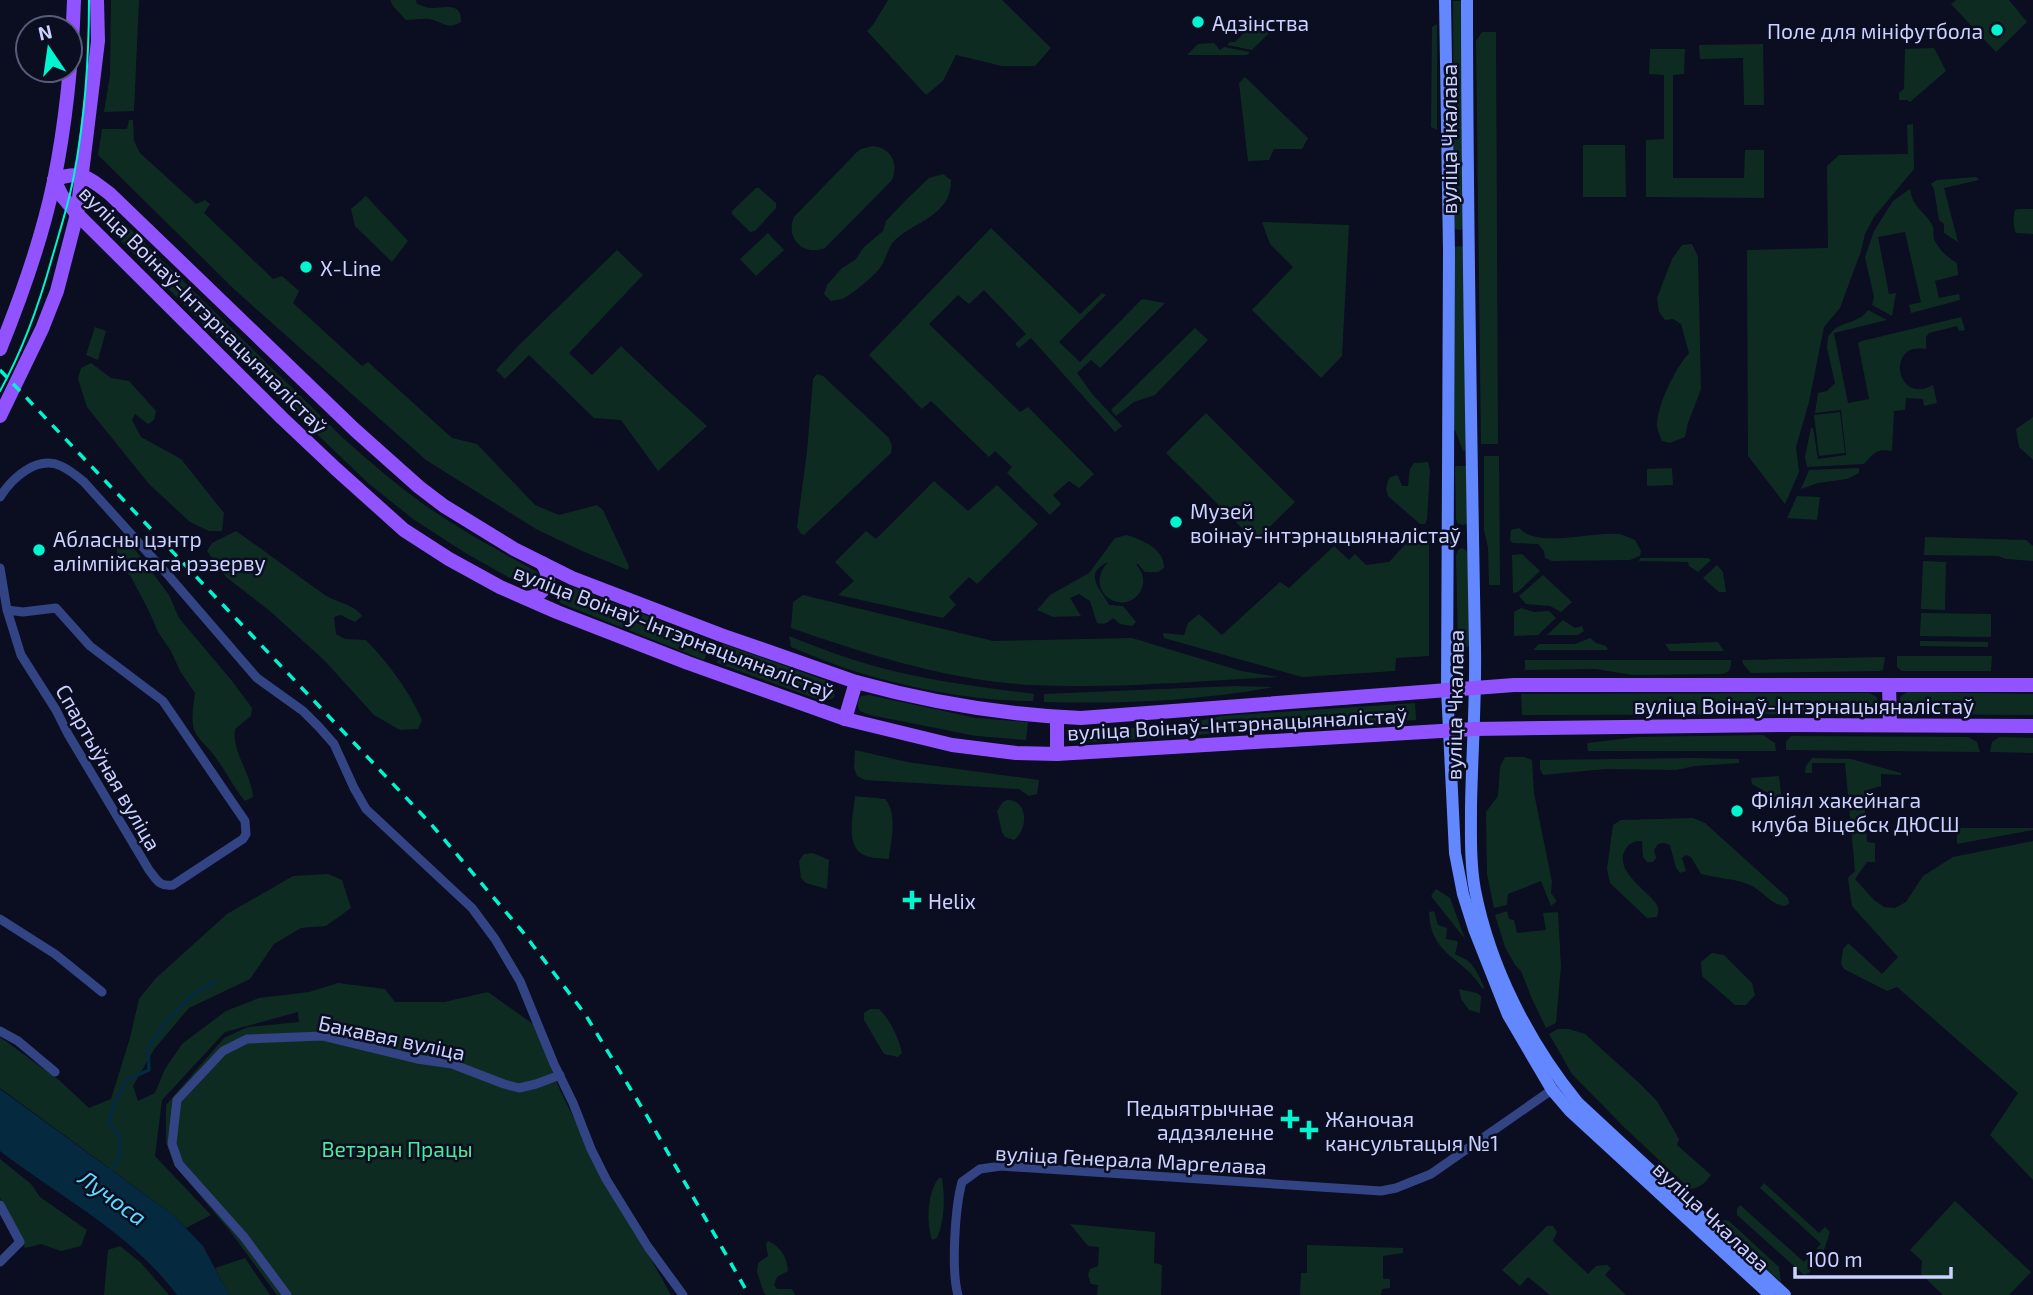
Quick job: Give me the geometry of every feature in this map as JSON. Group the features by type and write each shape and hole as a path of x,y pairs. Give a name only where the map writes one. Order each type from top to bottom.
{"main road":[{"path":"0,349 39,242 54,180 72,60 74,0"},
{"path":"0,416 42,329 57,291 77,214 98,41 97,0"},
{"name":"вуліца Чкалава","path":"1445,0 1449,251 1447,689 1455,853 1463,894 1508,1014 1557,1087 1578,1103 1667,1193 1785,1295"},
{"name":"вуліца Чкалава","path":"1467,0 1475,687 1471,845 1475,890 1501,972 1557,1087"},
{"name":"вуліца Воінаў-Інтэрнацыяналістаў","path":"2033,685 1553,684 1447,689 1082,718 973,709 890,692 721,635 572,578 513,549 419,487 355,430 125,207 90,178 67,174 54,180 62,197 77,214 282,418 404,530 500,587 557,612 688,663 845,719 952,744 1016,753 1057,754 1474,729 2033,726"},
{"path":"1448,224 1452,232 1459,234 1466,231 1468,223"},
{"path":"1449,251 1452,245 1459,243 1465,245 1468,251"},
{"path":"1448,518 1451,527 1461,531 1471,525 1472,517"},
{"path":"1448,555 1454,545 1461,543 1468,545 1472,554"},
{"path":"526,598 535,597 546,588 547,572 542,563"},
{"path":"557,612 551,599 553,589 559,582 572,578"},
{"path":"845,719 856,682"},
{"path":"1889,685 1890,725"},
{"path":"1057,717 1057,754"},
{"name":"вуліца Чкалава","path":"1689,1213 1770,1295"}],"street":[{"path":"0,497 16,477 26,470 45,464 58,464 84,482 257,678 303,711 334,744 366,808 472,908 495,939 520,981 590,1149 648,1247 683,1295"},
{"name":"Спартыўная вуліца","path":"0,568 6,610 21,655 149,870 160,883 165,886 173,885 243,839 246,834 245,821 163,702 90,646 56,608 23,612 6,610"},
{"path":"0,919 55,954 102,992"},
{"path":"0,1031 18,1041 55,1072"},
{"name":"Бакавая вуліца","path":"287,1295 244,1237 179,1164 172,1144 177,1100 223,1051 247,1039 322,1036 417,1059 452,1064 519,1088 560,1075"},
{"name":"вуліца Генерала Маргелава","path":"958,1295 955,1249 957,1200 962,1182 973,1172 989,1166 1381,1191 1430,1174 1557,1087"},
{"path":"0,1205 20,1242 0,1262"}],"green space":[{"path":"111,0 139,0 134,111 104,112 110,75"},
{"path":"390,0 416,0 417,4 429,8 455,8 461,22 448,26 429,19 406,20"},
{"path":"888,0 1002,0 1051,48 1035,66 1002,66 956,55 943,81 926,95 867,31"},
{"name":"Поле для мініфутбола","path":"1956,0 2009,0 2027,22 1996,52 1951,4"},
{"path":"1453,1 1464,1 1464,228 1460,230 1455,229 1454,224"},
{"path":"1260,17 1273,29 1252,50 1227,45 1235,42"},
{"path":"1437,24 1437,130 1431,127 1432,27"},
{"path":"1482,32 1496,32 1498,444 1481,444 1476,41"},
{"path":"1214,43 1220,50 1224,47 1250,52 1247,55 1187,55 1198,44"},
{"path":"1763,44 1764,105 1744,105 1743,58 1700,59 1699,45"},
{"path":"1934,48 1946,71 1910,102 1899,100 1899,93 1904,89 1905,49"},
{"path":"1650,49 1685,49 1684,74 1673,75 1673,178 1744,178 1745,150 1764,150 1764,198 1646,197 1646,140 1664,139 1664,75 1649,74"},
{"path":"1245,77 1308,138 1302,149 1274,149 1269,160 1248,161 1239,83"},
{"path":"129,120 133,120 134,141 140,153 196,204 205,200 210,204 204,213 273,279 282,276 299,291 293,303 362,366 368,362 452,438 477,444 535,505 559,515 597,505 603,510 629,566 628,570 536,529 426,460 235,290 98,155 102,129 127,129"},
{"path":"1913,124 1914,169 1874,217 1865,234 1840,308 1824,327 1809,402 1796,447 1799,472 1785,504 1748,456 1747,250 1828,248 1827,166 1839,155 1908,154 1907,125"},
{"path":"1583,145 1625,145 1626,197 1583,197"},
{"path":"873,146 885,150 892,157 895,168 892,180 825,248 803,248 792,232 794,217 857,152"},
{"path":"943,174 951,180 950,192 939,209 895,240 873,276 846,297 831,301 824,294 827,285 883,231 886,221 906,200 929,178"},
{"path":"1976,177 1979,180 1944,188 1958,242 1944,233 1944,224 1939,220 1931,184 1937,180"},
{"path":"756,188 776,203 776,208 755,231 750,232 732,211"},
{"path":"1910,189 1914,202 1933,227 1938,247 1957,263 1958,275 1935,281 1939,298 1959,294 1960,300 1911,313 1909,305 1921,302 1905,232 1878,237 1889,294 1896,293 1892,316 1872,305 1874,297 1865,257 1874,231 1893,201"},
{"path":"366,196 408,241 392,262 355,226 351,209"},
{"path":"110,209 343,438 436,513 537,572 542,579 535,590 467,554 413,519 368,483 221,342 106,226"},
{"path":"2033,209 2033,234 2016,233 2014,216 2015,210"},
{"path":"1262,222 1349,225 1342,356 1321,378 1252,310 1293,267 1270,244"},
{"path":"991,228 1080,314 1102,293 1106,295 1059,342 1080,362 1142,299 1165,303 1100,368 1091,360 1077,373 1122,426 1115,432 1031,338 1019,348 1015,344 1026,334 984,290 969,304 958,295 929,324 1020,412 1028,407 1094,474 1079,488 1069,481 1053,495 1061,504 1050,515 1007,473 1012,467 995,451 989,457 931,401 922,409 869,355"},
{"path":"768,233 784,250 756,276 740,259"},
{"path":"1692,244 1698,257 1701,389 1685,437 1670,443 1662,441 1657,427 1660,407 1668,387 1689,353 1681,324 1673,319 1665,320 1659,312 1657,298 1672,259 1682,245"},
{"path":"1459,246 1465,251 1465,451 1453,429 1454,251 1455,247"},
{"path":"617,250 643,275 569,353 592,375 621,346 707,426 658,471 621,420 594,418 529,355 505,379 496,370"},
{"path":"1868,310 1887,320 1834,333 1848,403 1869,399 1858,343 1961,317 1965,330 1959,331 1957,326 1929,333 1926,337 1926,349 1913,349 1905,354 1900,372 1904,380 1910,387 1920,389 1933,385 1937,403 1924,406 1923,399 1906,398 1905,410 1894,411 1892,451 1876,452 1864,464 1807,467 1805,457 1811,428 1818,459 1846,455 1841,410 1815,413 1818,393 1827,391 1835,383 1827,348 1828,337 1836,328 1857,319"},
{"path":"95,327 106,331 98,360 86,355"},
{"path":"1195,328 1208,340 1155,395 1134,402 1116,416 1111,410"},
{"path":"91,363 111,378 129,381 156,411 154,420 148,424 135,414 132,420 141,437 181,459 224,513 222,531 209,531 190,522 149,484 87,407 78,379 81,368"},
{"path":"817,374 823,376 889,438 892,446 891,453 804,535 797,527 813,379"},
{"path":"1840,412 1845,453 1819,456 1814,415"},
{"path":"1206,413 1295,502 1255,541 1166,453"},
{"path":"2033,417 2033,460 2019,447 2016,429"},
{"path":"1484,456 1499,456 1500,585 1489,585 1488,548 1484,530"},
{"path":"1428,462 1430,470 1427,519 1425,524 1420,524 1388,496 1386,488 1389,478 1396,475 1402,486 1408,486 1410,469 1414,463"},
{"path":"1455,466 1467,466 1469,518 1467,524 1462,525 1457,523 1456,518"},
{"path":"1672,468 1673,485 1647,486 1647,469"},
{"path":"1859,468 1859,473 1847,479 1818,483 1801,489 1809,470"},
{"path":"934,481 968,511 997,485 1038,524 977,584 969,577 949,597 956,605 943,618 838,595 854,581 835,562 866,531 876,539"},
{"path":"1797,496 1820,497 1817,520 1787,518"},
{"path":"1519,528 1528,534 1552,538 1619,534 1635,540 1641,551 1640,556 1630,560 1552,561 1545,558 1544,551 1538,544 1513,543 1510,540 1511,530"},
{"path":"236,531 325,595 359,612 362,616 355,622 341,615 334,617 336,634 345,639 366,640 382,658 417,709 422,720 418,729 400,730 374,715 325,661 271,612 226,577 207,551 212,543"},
{"path":"1416,533 1429,544 1429,656 1396,658 1395,671 1302,677 1164,638 1163,633 1184,635 1188,623 1199,614 1222,635 1280,582 1289,588 1334,546 1349,560 1355,554 1366,565 1389,562"},
{"path":"1127,535 1157,551 1164,568 1158,572 1145,572 1136,564 1143,576 1143,583 1134,598 1126,602 1117,602 1103,592 1101,573 1108,562 1096,572 1096,583 1109,605 1123,606 1136,622 1132,626 1120,624 1113,618 1106,623 1097,623 1090,601 1079,594 1070,598 1081,616 1053,617 1037,610 1050,595 1089,573 1115,538"},
{"path":"1925,537 2026,540 2033,546 2033,561 1998,556 1924,555"},
{"path":"123,541 136,551 169,595 179,618 252,708 251,716 235,729 236,747 252,788 253,797 245,801 195,732 195,693 158,632 131,577 117,558 117,544"},
{"path":"1462,548 1468,554 1470,647 1458,647 1456,555"},
{"path":"1522,554 1540,571 1518,592 1513,593 1512,555"},
{"path":"1640,558 1711,560 1698,572 1689,566 1688,562 1639,561"},
{"path":"1923,561 1946,562 1945,610 1921,609"},
{"path":"1717,565 1723,572 1726,592 1719,592 1703,578"},
{"path":"1543,575 1572,602 1561,612 1550,606 1526,604 1519,596"},
{"path":"567,585 712,641 704,660 560,603 557,592"},
{"path":"803,595 993,641 1132,638 1241,671 1278,677 1094,686 1002,683 971,678 880,657 791,628 793,602"},
{"path":"1521,608 1534,612 1549,611 1556,618 1538,635 1514,636 1514,612"},
{"path":"1921,613 1991,614 1991,637 1920,636"},
{"path":"1563,620 1575,628 1582,626 1584,631 1578,635 1547,635"},
{"path":"789,636 876,667 943,681 1034,694 1033,701 966,696 879,678 791,647"},
{"path":"1590,638 1606,646 1608,650 1533,650 1539,644 1575,644"},
{"path":"1920,641 1988,642 1988,647 1920,646"},
{"path":"1718,642 1724,651 1670,651 1665,644"},
{"path":"723,644 830,682 835,687 834,698 820,700 717,663"},
{"path":"1897,656 1992,656 1991,671 1902,671 1897,667"},
{"path":"1885,657 1883,670 1879,671 1751,673 1742,660"},
{"path":"1525,660 1731,660 1730,669 1722,674 1633,675 1596,669 1525,670"},
{"path":"1234,686 1273,687 1216,696 1159,700 1044,702 1044,694"},
{"path":"1907,692 2033,694 2033,715 1905,714 1898,703 1901,696"},
{"path":"1869,693 1877,697 1878,709 1874,713 1865,714 1522,715 1521,694"},
{"path":"869,695 976,718 1028,722 1026,740 976,736 870,715 860,711 858,705 861,696"},
{"path":"1415,703 1416,720 1080,743 1073,742 1072,734 1078,731 1181,725 1221,716"},
{"path":"1763,735 1775,743 1776,751 1588,751 1587,743 1638,737"},
{"path":"1791,736 1968,737 1977,742 1980,752 1786,750 1786,742"},
{"path":"2000,737 2033,738 2033,753 1990,752 1992,742"},
{"path":"855,750 907,762 1039,780 1037,794 1029,796 1019,789 865,780 857,776 854,768"},
{"path":"1505,757 1532,760 1534,793 1552,882 1551,893 1557,901 1551,906 1541,881 1508,894 1507,905 1494,908 1487,874 1486,812 1498,796 1500,767"},
{"path":"1812,758 1851,759 1901,773 1881,774 1881,786 1864,791 1867,842 1875,843 1875,862 1867,862 1855,879 1884,907 1895,908 1906,902 1923,876 1953,857 2033,841 2033,1180 1990,1135 2018,1093 1897,987 1887,991 1844,969 1841,963 1843,949 1848,943 1882,974 1898,957 1852,906 1848,878 1855,871 1845,763 1812,763 1812,773 1805,773"},
{"path":"1739,759 1739,763 1676,770 1605,769 1543,775 1540,769 1540,760"},
{"path":"1779,776 1782,801 1752,784 1751,778"},
{"path":"855,796 885,799 889,805 893,828 889,859 868,857 857,849 852,835"},
{"path":"1007,800 1014,801 1023,810 1022,830 1014,840 1005,837 1002,832 997,811"},
{"path":"1693,818 1705,823 1788,898 1789,903 1786,906 1776,903 1746,883 1701,874 1691,857 1686,855 1682,858 1686,871 1680,873 1670,845 1664,843 1658,844 1654,850 1656,858 1653,862 1647,862 1643,857 1642,841 1630,844 1623,855 1626,870 1656,904 1657,917 1647,918 1610,883 1607,869 1613,825 1621,820"},
{"path":"1957,828 2033,828 2033,830 1957,844"},
{"path":"813,853 829,860 827,889 806,883 801,878 799,861 804,854"},
{"name":"Ветэран Працы","path":"328,874 342,880 351,908 326,926 301,928 274,944 250,979 189,1008 155,1048 133,1086 138,1101 155,1093 165,1069 182,1044 226,1011 259,998 309,992 338,983 385,989 395,1002 444,1002 488,992 533,1024 560,1090 585,1141 671,1295 277,1295 230,1231 174,1165 166,1142 166,1105 224,1038 248,1027 299,1022 298,1012 225,1032 162,1100 155,1156 211,1215 186,1228 173,1215 0,1088 0,1037 59,1080 89,1108 111,1099 139,999 155,979 227,914 293,876"},
{"path":"1436,889 1450,898 1465,939 1431,896"},
{"path":"1434,911 1438,925 1447,928 1446,939 1458,943 1455,954 1472,964 1485,989 1435,938 1429,912"},
{"path":"1507,911 1509,919 1514,920 1517,933 1546,930 1543,913 1558,912 1561,966 1556,1023 1546,1028 1521,971 1505,947 1495,915"},
{"path":"1712,953 1724,955 1752,983 1755,995 1746,1005 1735,1005 1702,976 1701,962"},
{"path":"1459,989 1481,996 1480,1013 1469,1010 1461,999"},
{"path":"870,1009 879,1009 890,1024 902,1053 898,1057 884,1054 864,1020 864,1013"},
{"path":"1558,1029 1585,1034 1657,1101 1679,1139 1677,1145 1711,1175 1704,1183 1690,1189 1572,1074 1549,1034"},
{"path":"0,1159 31,1184 40,1197 87,1230 81,1246 61,1251 41,1244 25,1248 0,1198"},
{"path":"939,1178 942,1178 943,1186 943,1216 937,1238 932,1240 929,1208 932,1191"},
{"path":"1764,1183 1819,1233 1825,1227 1830,1232 1824,1250 1816,1249 1821,1244 1760,1188"},
{"path":"1955,1201 2031,1272 2009,1295 1943,1295 1921,1274 1922,1261 1910,1250"},
{"path":"1740,1205 1804,1262 1809,1257 1814,1261 1809,1273 1804,1275 1737,1215"},
{"path":"1724,1220 1729,1221 1779,1267 1781,1282 1719,1225"},
{"path":"1070,1224 1155,1232 1154,1263 1162,1265 1161,1295 1097,1295 1098,1285 1091,1284 1088,1275 1090,1269 1098,1266 1099,1247 1088,1246"},
{"path":"1547,1226 1553,1226 1557,1232 1553,1241 1588,1274 1596,1266 1607,1265 1611,1268 1605,1275 1626,1295 1550,1295 1528,1277 1520,1286 1502,1270"},
{"path":"768,1241 780,1249 788,1271 777,1277 774,1285 777,1289 792,1289 795,1295 764,1293 757,1272 758,1263 768,1256"},
{"path":"1307,1245 1403,1248 1403,1253 1383,1256 1383,1279 1390,1279 1390,1288 1382,1289 1381,1295 1300,1295 1301,1273 1307,1273"},
{"path":"120,1246 141,1263 169,1295 104,1295 108,1250"},
{"path":"245,1258 270,1295 229,1295 215,1268"}],"water":[{"name":"Лучоса","path":"0,1089 173,1215 203,1246 229,1295 177,1295 159,1273 117,1234 0,1151"}],"waterway":[{"name":"Лучоса","path":"109,1173 120,1157 119,1136 109,1122 114,1104 127,1080 149,1070 148,1049 164,1024 191,996 215,981"}],"tram line":[{"path":"0,391 24,342 36,309 72,185 86,88 89,0"}],"railway":[{"path":"0,370 431,824 522,931 585,1014 647,1116 749,1295"}],"place":[{"name":"Адзінства","path":"1198,22"},
{"name":"Поле для мініфутбола","path":"1997,30"},
{"name":"X-Line","path":"306,267"},
{"name":"Музей воінаў-інтэрнацыяналістаў","path":"1176,522"},
{"name":"Абласны цэнтр алімпійскага рэзерву","path":"39,550"},
{"name":"Філіял хакейнага клуба Віцебск ДЮСШ","path":"1737,811"},
{"name":"Helix","path":"912,900"},
{"name":"Педыятрычнае аддзяленне","path":"1290,1119"},
{"name":"Жаночая кансультацыя №1","path":"1309,1130"}]}
